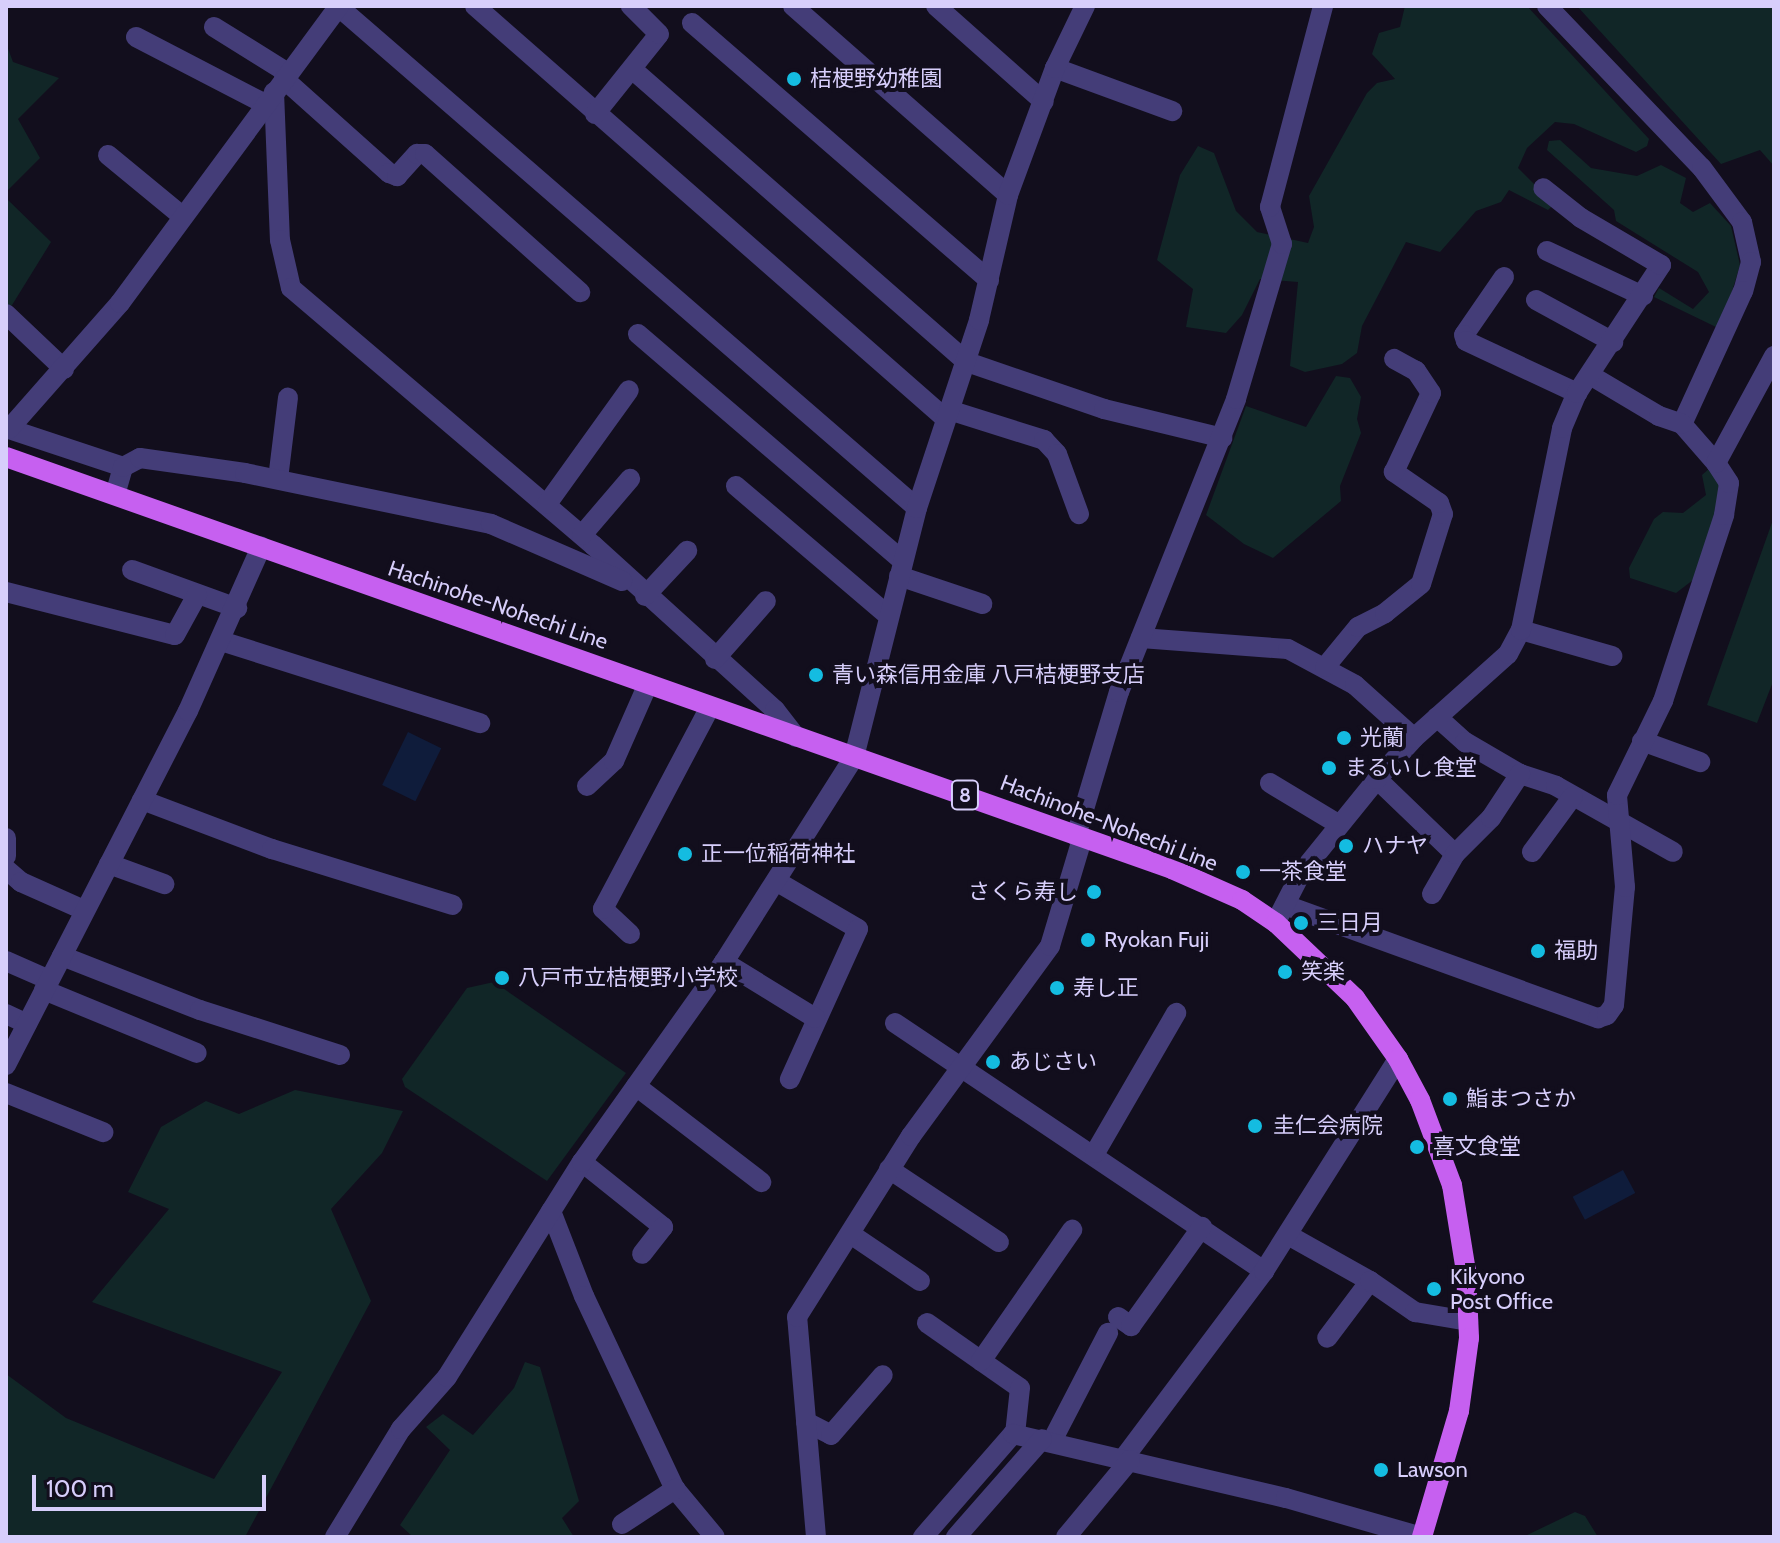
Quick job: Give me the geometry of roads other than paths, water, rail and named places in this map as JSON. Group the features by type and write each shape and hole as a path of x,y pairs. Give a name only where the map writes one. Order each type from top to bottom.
{"main road":[{"name":"Hachinohe-Nohechi Line","path":"6,457 1172,869 1280,914 1355,998 1398,1059 1420,1100 1452,1185 1468,1321 1459,1411 1422,1537"}],"street":[{"path":"475,6 595,114 948,414 1044,440 1057,454 1079,514"},
{"path":"595,114 659,34 631,6"},
{"path":"793,6 1008,195"},
{"path":"936,6 1044,102"},
{"path":"335,1537 379,1462 447,1377 582,1162 724,962 854,757 917,508 967,362 1008,195 1055,68 1085,6"},
{"path":"816,1537 797,1317 852,1235 889,1169 1050,946 1079,838 1141,638 1223,438 1282,244 1270,207 1323,6"},
{"path":"1547,6 1702,168 1742,222 1751,262 1743,291 1682,424"},
{"path":"123,467 8,428 120,303 339,7 917,508"},
{"path":"692,23 989,280"},
{"path":"214,27 278,87 389,173 397,176 417,154 425,154 580,292"},
{"path":"136,37 278,87"},
{"path":"1055,68 1172,111"},
{"path":"632,69 967,362 1104,409 1223,438"},
{"path":"278,87 280,240 291,288 582,535 641,592 775,710 796,737"},
{"path":"108,155 182,216"},
{"path":"1543,188 1581,218 1661,265 1577,393 1562,428 1521,630 1499,665 1414,738 1338,824 1280,914 1598,1018 1614,1005 1621,956 1625,887 1617,795 1679,659 1724,515 1729,483 1682,424 1659,416 1590,375"},
{"path":"1547,251 1643,296"},
{"path":"1504,277 1464,335 1466,341 1577,393"},
{"path":"1536,300 1613,342"},
{"path":"6,314 64,369"},
{"path":"638,334 901,568 982,604"},
{"path":"1716,463 1774,356"},
{"path":"1325,667 1358,627 1385,613 1421,584 1443,514 1439,503 1394,472 1431,393 1416,371 1394,359"},
{"path":"547,504 629,390"},
{"path":"278,479 288,398"},
{"path":"115,495 123,467 140,458 278,479 491,524 550,546 641,592"},
{"path":"582,535 630,479"},
{"path":"736,486 889,616"},
{"path":"6,1065 221,641 261,547"},
{"path":"641,592 687,551"},
{"path":"132,570 237,608"},
{"path":"6,592 175,635 197,595"},
{"path":"715,659 766,601"},
{"path":"1521,630 1612,656"},
{"path":"1141,638 1266,643 1325,667 1355,685 1414,738"},
{"path":"221,641 480,723"},
{"path":"587,786 614,761 648,684"},
{"path":"630,934 603,909 710,707"},
{"path":"1437,717 1465,742 1520,774 1573,796 1621,826 1673,852"},
{"path":"1642,741 1700,762"},
{"path":"1432,894 1455,854 1491,818 1520,774"},
{"path":"1377,779 1455,854"},
{"path":"1270,783 1338,824"},
{"path":"1532,852 1573,796"},
{"path":"142,800 272,849 453,905"},
{"path":"6,838 6,856"},
{"path":"109,864 164,884"},
{"path":"6,869 21,882 84,910"},
{"path":"776,881 858,929 815,1018 790,1079"},
{"path":"62,956 340,1055"},
{"path":"6,961 46,985 197,1053"},
{"path":"724,962 815,1018"},
{"path":"1095,1153 1176,1013"},
{"path":"6,1014 27,1024"},
{"path":"895,1023 1024,1113 1095,1153 1264,1271"},
{"path":"1066,1537 1264,1271 1398,1059"},
{"path":"636,1086 761,1182"},
{"path":"6,1093 103,1132"},
{"path":"582,1162 663,1227 642,1254"},
{"path":"889,1169 999,1242"},
{"path":"551,1211 584,1296 675,1489 708,1535"},
{"path":"956,1537 1047,1440 1113,1325 1131,1326 1202,1227"},
{"path":"981,1361 1072,1230"},
{"path":"852,1235 920,1281"},
{"path":"1288,1235 1370,1281 1415,1312 1468,1321"},
{"path":"1327,1338 1370,1281"},
{"path":"923,1537 1015,1434 1020,1388 927,1323"},
{"path":"806,1422 831,1435 883,1375"},
{"path":"1015,1434 1126,1459 1422,1537"},
{"path":"622,1524 675,1489"}],"water":[{"path":"408,732 441,748 415,801 382,785"},
{"path":"1623,1170 1635,1193 1585,1220 1573,1197"}],"place":[{"name":"桔梗野幼稚園","path":"794,79"},
{"name":"青い森信用金庫 八戸桔梗野支店","path":"816,675"},
{"name":"光蘭","path":"1344,738"},
{"name":"まるいし食堂","path":"1329,768"},
{"name":"ハナヤ","path":"1346,846"},
{"name":"正一位稲荷神社","path":"685,854"},
{"name":"一茶食堂","path":"1243,872"},
{"name":"さくら寿し","path":"1094,892"},
{"name":"三日月","path":"1301,923"},
{"name":"Ryokan Fuji","path":"1088,940"},
{"name":"福助","path":"1538,951"},
{"name":"笑楽","path":"1285,972"},
{"name":"八戸市立桔梗野小学校","path":"502,978"},
{"name":"寿し正","path":"1057,988"},
{"name":"あじさい","path":"993,1062"},
{"name":"鮨まつさか","path":"1450,1099"},
{"name":"圭仁会病院","path":"1255,1126"},
{"name":"喜文食堂","path":"1417,1147"},
{"name":"Kikyono Post Office","path":"1434,1289"},
{"name":"Lawson","path":"1381,1470"}]}
